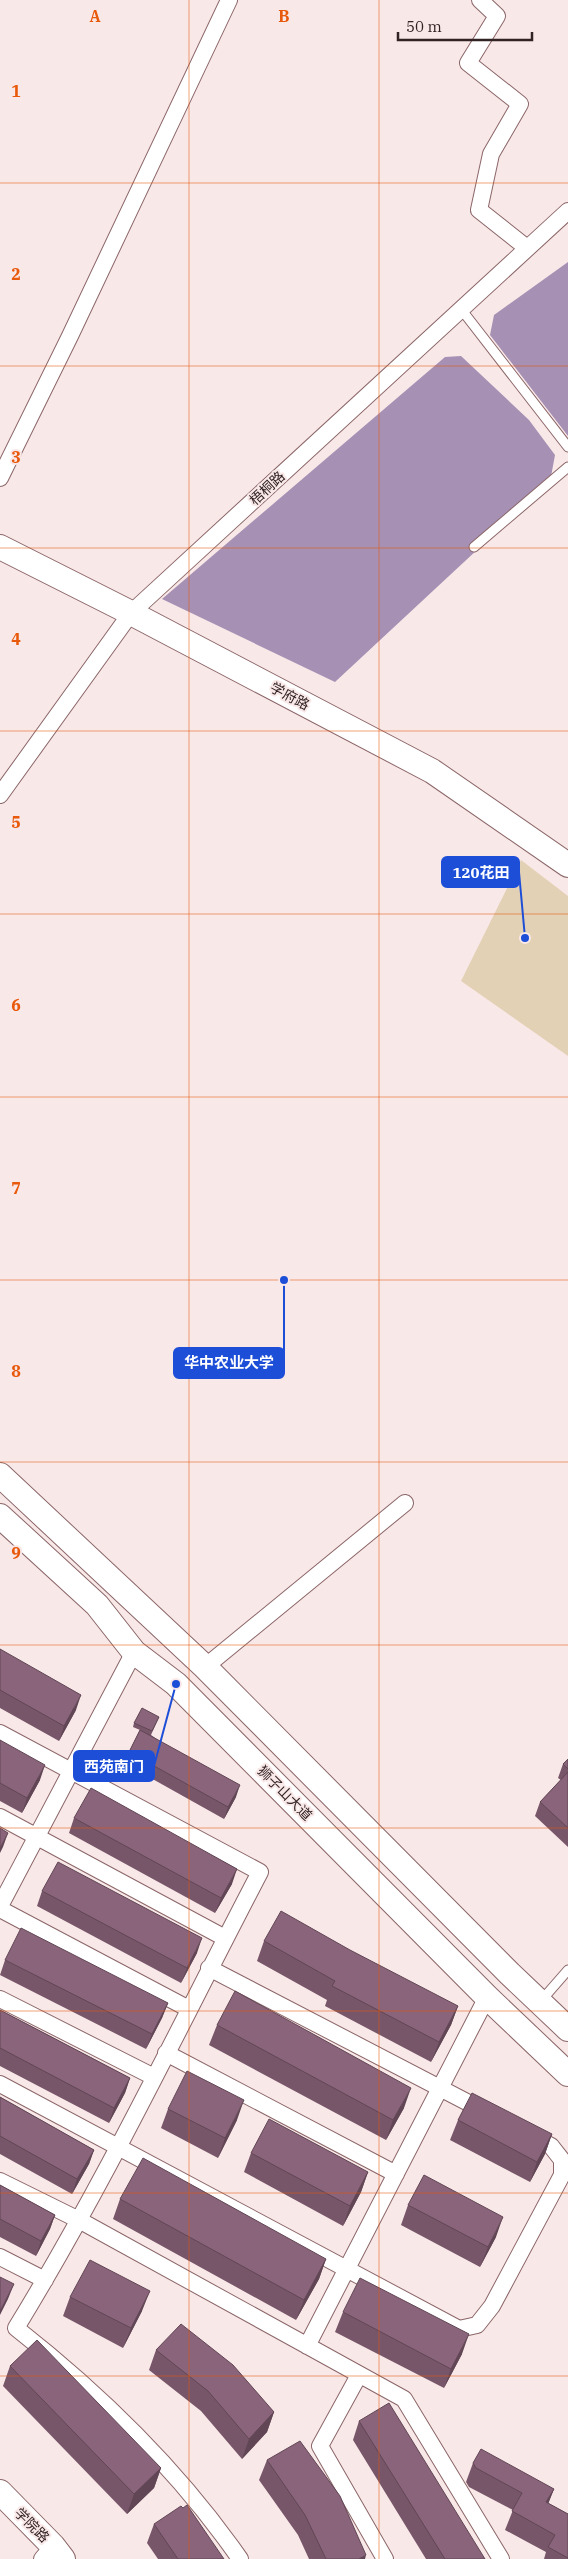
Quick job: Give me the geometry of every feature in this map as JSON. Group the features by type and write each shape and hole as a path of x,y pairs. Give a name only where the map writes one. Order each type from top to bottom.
{"street":[{"path":"0,478 229,0"},
{"path":"480,0 497,16 468,63 520,104 491,154 480,210 527,248"},
{"name":"梧桐路","path":"0,795 131,613 568,211"},
{"name":"学府路","path":"0,547 131,613 432,771 568,865"},
{"path":"0,1475 205,1667 568,2029"},
{"path":"205,1667 404,1503"},
{"name":"狮子山大道","path":"0,1516 96,1606 134,1652 176,1684 487,1996 568,2074"},
{"path":"134,1652 0,1908 189,2008"},
{"path":"0,1733 260,1872 119,2146 79,2220 16,2328 65,2366 116,2416 213,2521 240,2559"},
{"path":"0,1817 225,1938"},
{"path":"209,1968 500,2119"},
{"path":"307,2346 487,1996"},
{"path":"0,1999 154,2077"},
{"path":"166,2053 396,2174"},
{"path":"0,2084 348,2268 459,2329 478,2324 492,2306 562,2175 562,2160 550,2146 517,2128"},
{"path":"0,2181 79,2220 404,2399 501,2559"},
{"path":"0,2257 45,2280"},
{"path":"359,2374 320,2446 385,2559"},
{"name":"学院路","path":"0,2492 53,2555"}],"lane":[{"path":"461,309 568,447"},
{"path":"474,547 568,467"},
{"path":"539,2002 568,1970"}],"shaded area":[{"path":"568,262 568,436 490,335 494,315"},
{"path":"461,356 529,420 555,455 550,482 335,682 162,599 445,357"},
{"path":"521,860 568,896 568,1056 461,981"}],"building":[{"path":"0,1649 81,1695 64,1726 0,1690"},
{"path":"142,1708 159,1717 152,1731 134,1723"},
{"path":"140,1730 240,1785 228,1807 129,1752"},
{"path":"0,1740 45,1765 27,1798 0,1783"},
{"path":"568,1759 568,1769 563,1764"},
{"path":"568,1772 568,1828 540,1802"},
{"path":"91,1788 237,1869 221,1898 74,1818"},
{"path":"0,1828 8,1833 0,1848"},
{"path":"58,1862 202,1938 187,1968 42,1891"},
{"path":"281,1911 350,1950 458,2006 439,2042 332,1986 335,1981 264,1941"},
{"path":"21,1928 168,2003 152,2034 5,1960"},
{"path":"235,1991 411,2088 393,2120 217,2025"},
{"path":"0,2010 130,2078 114,2108 0,2048"},
{"path":"187,2071 244,2100 225,2138 168,2109"},
{"path":"472,2093 552,2134 537,2162 458,2120"},
{"path":"0,2097 94,2150 77,2179 0,2136"},
{"path":"269,2119 368,2172 350,2206 251,2153"},
{"path":"143,2158 326,2259 304,2300 120,2199"},
{"path":"424,2175 503,2217 488,2247 408,2205"},
{"path":"0,2185 55,2215 41,2241 0,2219"},
{"path":"90,2260 150,2291 131,2328 70,2297"},
{"path":"0,2277 14,2284 0,2311"},
{"path":"360,2278 469,2334 451,2369 343,2312"},
{"path":"181,2324 233,2365 274,2412 249,2439 208,2391 156,2350"},
{"path":"37,2340 161,2468 134,2494 10,2366"},
{"path":"389,2403 485,2559 445,2559 359,2421"},
{"path":"300,2441 340,2496 366,2555 359,2559 326,2559 305,2515 267,2460"},
{"path":"481,2449 554,2489 546,2502 568,2514 568,2558 548,2547 555,2535 512,2511 522,2493 476,2468 473,2463"},
{"path":"187,2505 224,2559 178,2559 154,2524 181,2506 183,2508"}],"place":[{"name":"120花田","path":"525,938"},
{"name":"华中农业大学","path":"284,1280"},
{"name":"西苑南门","path":"176,1684"}]}
